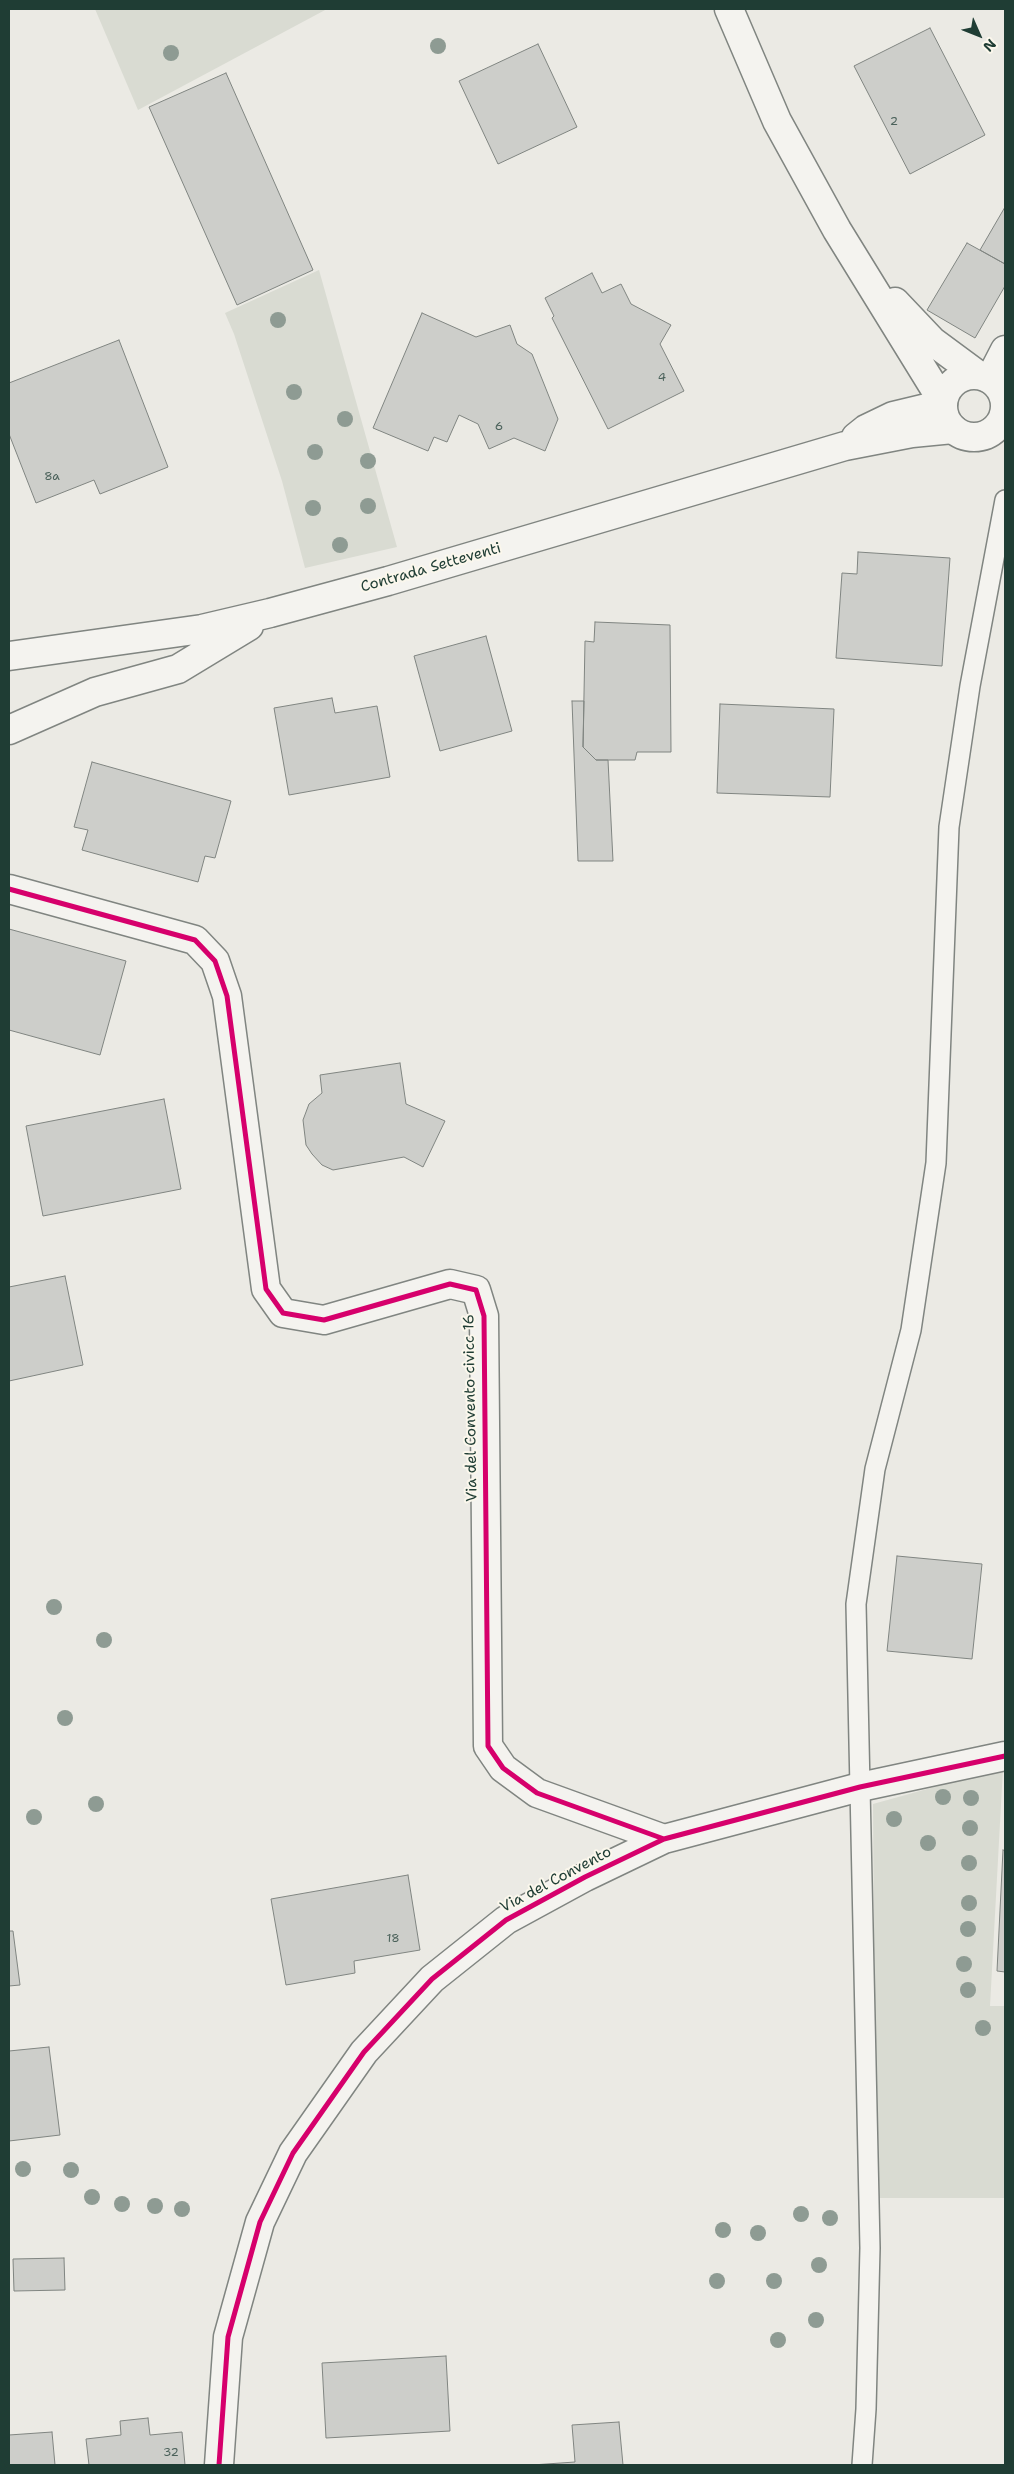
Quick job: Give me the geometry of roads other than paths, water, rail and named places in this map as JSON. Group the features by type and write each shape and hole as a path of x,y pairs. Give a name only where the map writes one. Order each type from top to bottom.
{"street":[{"path":"729,9 777,121 845,244 946,412 960,434 972,437 984,435 994,429 1002,419 1005,407 1003,396 998,386 932,341 894,302 845,244"},
{"path":"984,377 1005,350"},
{"path":"946,412 946,392 951,385 968,375 984,377"},
{"name":"Contrada Setteventi","path":"9,656 202,629 270,613 388,581 845,446 866,429 893,416 946,412"},
{"path":"9,730 95,692 178,669 270,613"},
{"name":"Via del Convento civicc 16","path":"9,889 195,940 215,961 227,996 266,1289 282,1313 324,1320 450,1284 476,1290 484,1316 488,1746 503,1768 537,1793 664,1839"},
{"name":"Via del Convento","path":"219,2465 228,2337 260,2222 293,2154 364,2052 432,1979 506,1920 586,1877 664,1839 860,1787 1005,1756"}],"lane":[{"path":"862,2465 866,2409 870,2248 862,1810 860,1787 861,1733 856,1604 874,1469 911,1330 936,1163 948,827 970,686 1005,500"}]}
